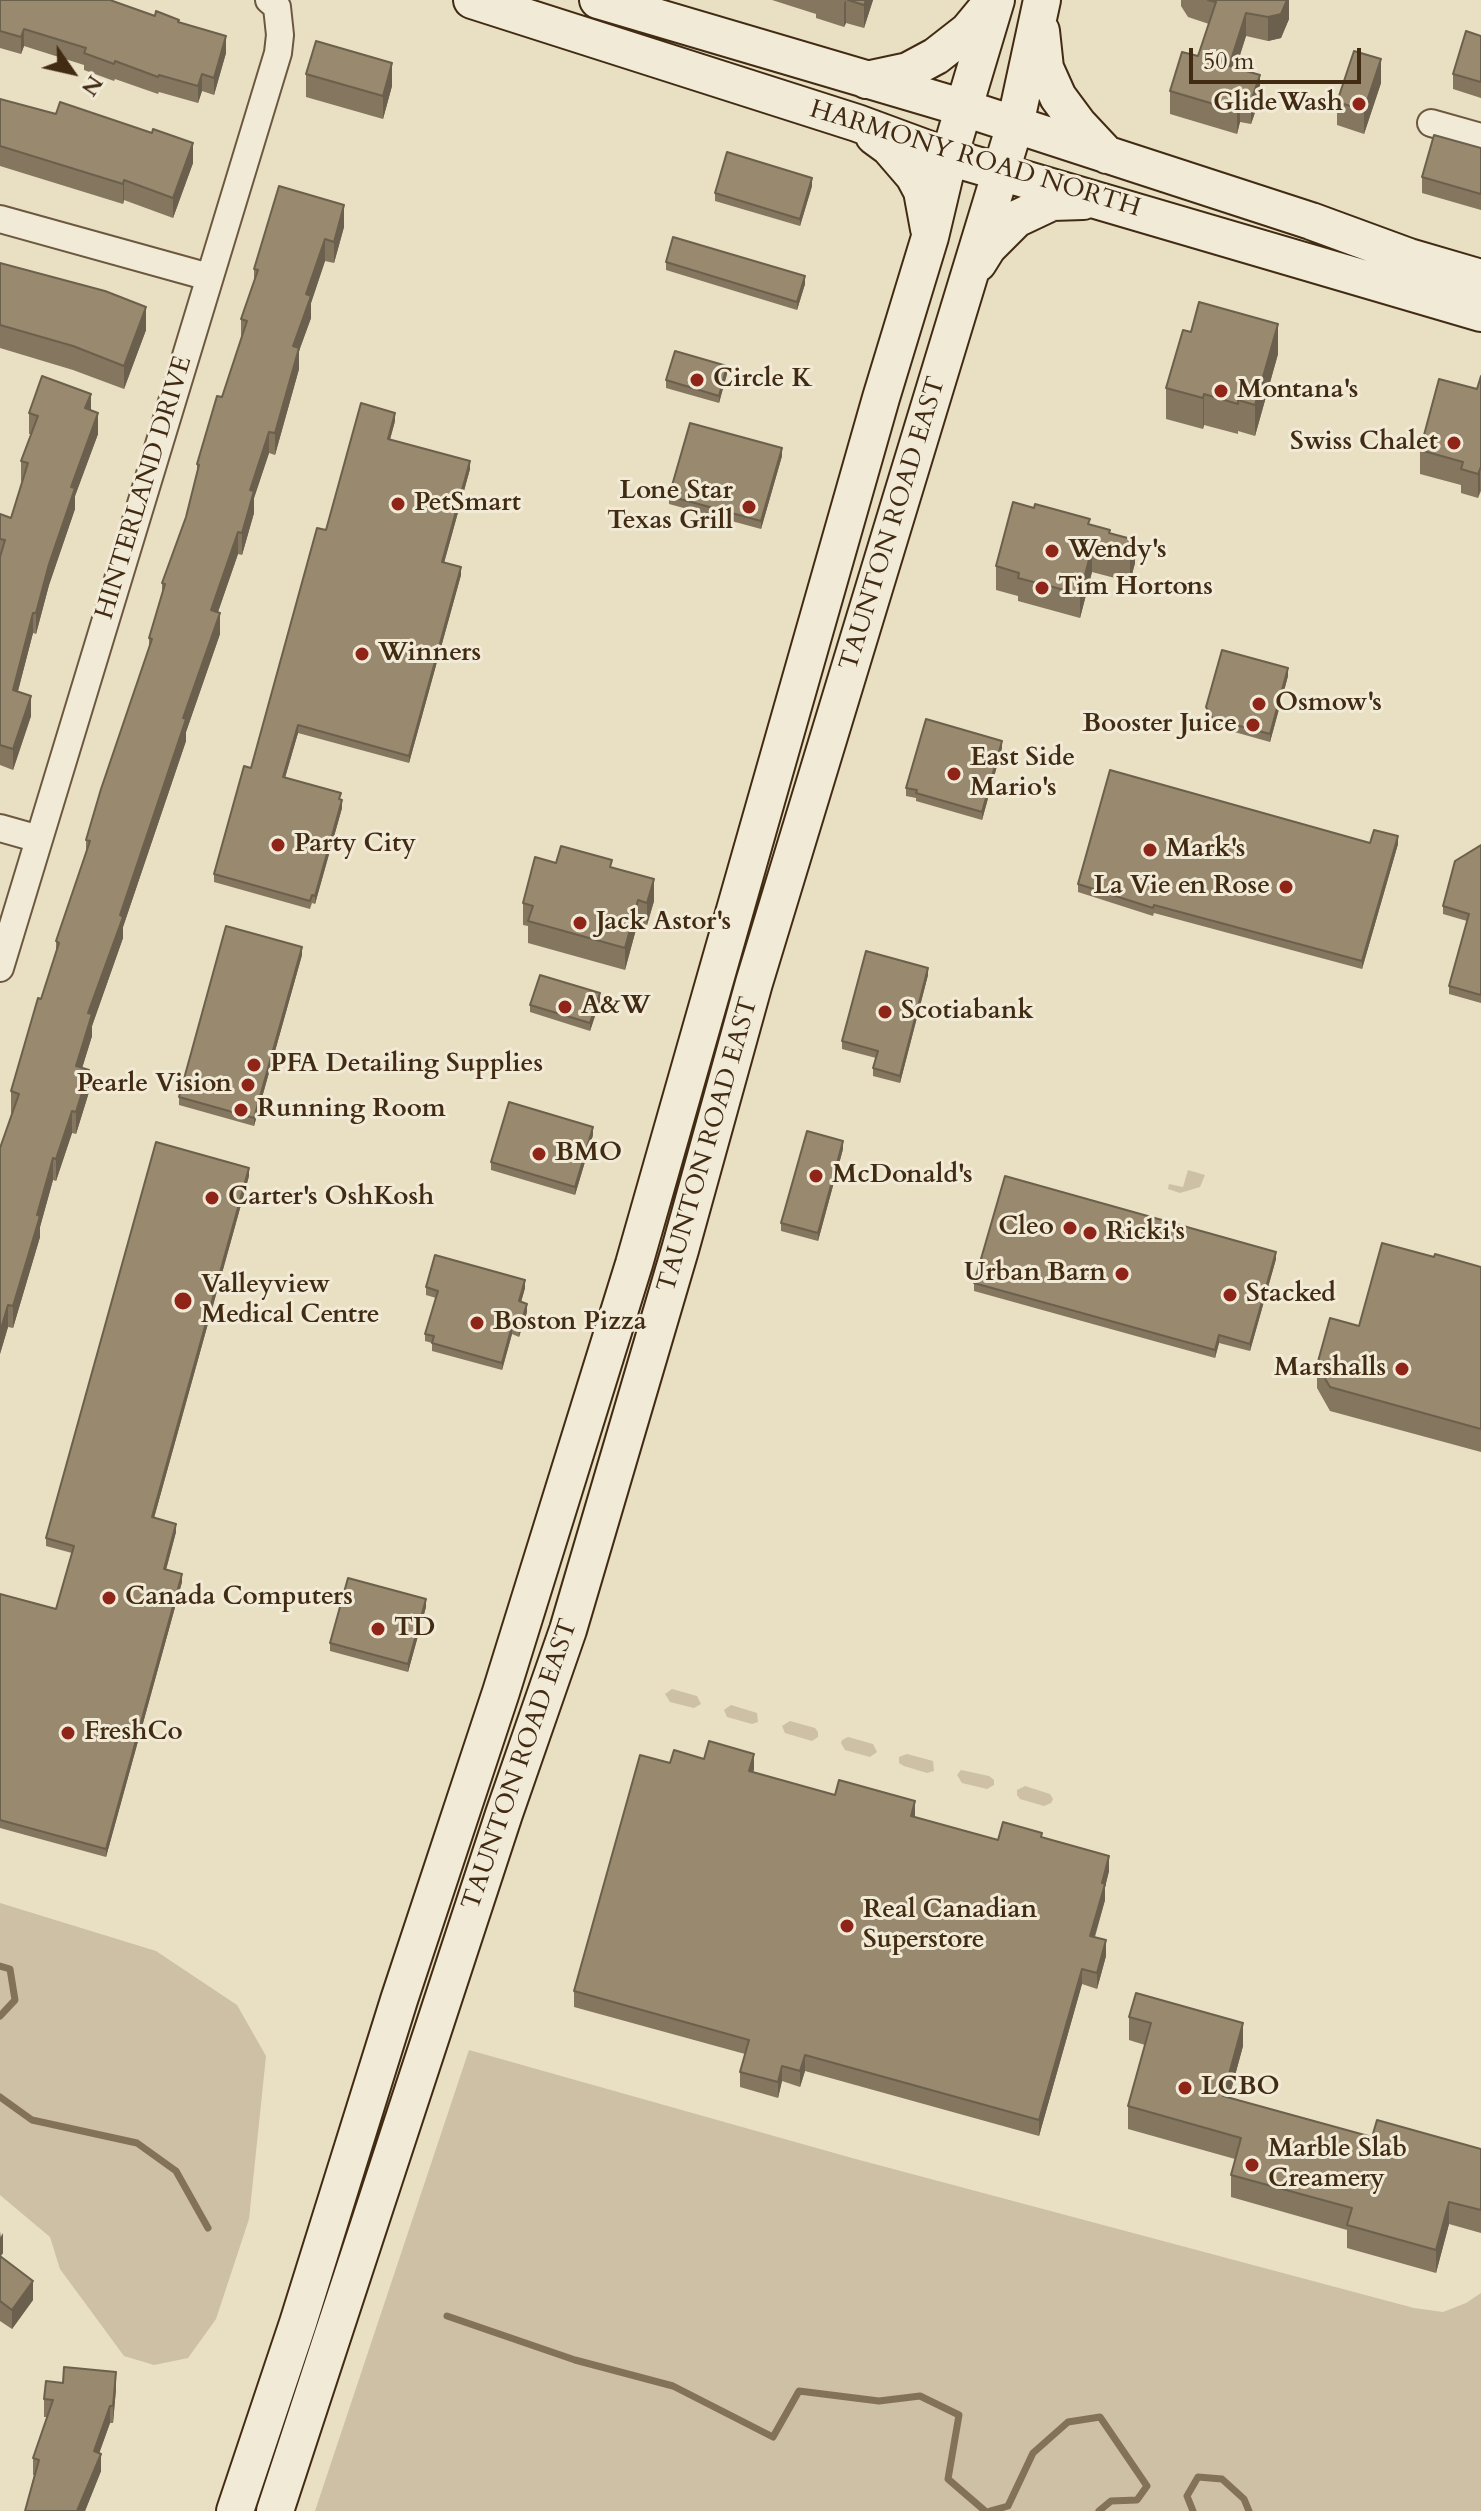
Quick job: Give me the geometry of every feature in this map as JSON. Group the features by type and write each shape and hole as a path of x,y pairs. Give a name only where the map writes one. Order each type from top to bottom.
{"main road":[{"name":"HARMONY ROAD NORTH","path":"472,0 857,123 949,157 1098,200 1404,272 1481,278"},
{"name":"HARMONY ROAD NORTH","path":"598,0 964,108 1311,221 1481,313"},
{"path":"864,80 908,71 936,56 968,31 995,0"},
{"name":"TAUNTON ROAD EAST","path":"235,2511 298,2323 621,1307 764,817 881,398 930,237 949,157 995,0"},
{"path":"1041,3 1045,68 1058,97 1108,156"},
{"name":"TAUNTON ROAD EAST","path":"275,2511 568,1630 680,1250 754,983 1015,125 1041,3"},
{"path":"857,123 889,147 910,169 922,191 930,237"},
{"path":"967,282 988,247 1016,219 1052,202 1098,200"}],"street":[{"name":"HINTERLAND DRIVE","path":"0,968 278,53 280,35 273,4"},
{"path":"1431,123 1481,137"},
{"path":"0,219 209,277"},
{"path":"0,828 39,839"}],"shaded area":[{"path":"1188,1170 1205,1175 1200,1187 1180,1193 1168,1189 1169,1184 1183,1187"},
{"path":"672,1689 697,1696 701,1704 694,1708 670,1702 665,1694"},
{"path":"731,1705 757,1713 758,1722 752,1724 727,1717 724,1710"},
{"path":"790,1721 815,1728 818,1737 812,1741 785,1733 782,1726"},
{"path":"848,1737 873,1744 877,1752 870,1757 845,1750 841,1743"},
{"path":"907,1754 933,1761 934,1771 927,1773 899,1763 899,1757"},
{"path":"961,1770 989,1776 994,1780 994,1785 987,1789 962,1783 957,1775"},
{"path":"1025,1786 1050,1794 1053,1799 1051,1803 1044,1806 1020,1799 1017,1790"},
{"path":"0,1903 156,1951 237,2005 266,2056 249,2219 216,2319 188,2358 154,2365 124,2356 60,2269 50,2237 0,2195"},
{"path":"469,2050 852,2158 1414,2308 1443,2312 1481,2293 1481,2511 315,2511"}],"building":[{"path":"0,0 110,0 155,16 156,11 178,22 226,36 214,78 202,74 198,86 158,77 115,61 114,64 84,53 86,48 24,29 21,37 0,31"},
{"path":"848,0 866,0 864,5"},
{"path":"1208,0 1287,0 1281,14 1268,17 1246,13 1229,66 1260,75 1251,101 1240,99 1237,111 1170,91 1182,52 1198,56 1216,2"},
{"path":"1466,31 1481,36 1481,82 1453,74"},
{"path":"316,41 392,63 383,96 306,74"},
{"path":"1354,51 1381,59 1364,110 1337,102"},
{"path":"0,99 56,114 60,102 152,133 153,129 193,143 173,198 124,180 123,184 0,146"},
{"path":"1434,135 1481,148 1481,194 1422,177"},
{"path":"727,152 812,178 800,219 715,193"},
{"path":"279,186 344,205 334,242 325,239 306,294 311,296 293,346 299,348 275,433 269,432 250,490 254,491 242,533 238,532 211,610 220,613 120,915 123,917 88,1013 92,1014 76,1066 89,1070 76,1112 72,1111 56,1159 53,1158 37,1215 40,1216 13,1306 8,1305 0,1332 0,1148 19,1094 11,1091 90,841 86,840 101,789 152,639 149,638 165,584 162,583 186,517 197,464 217,396 222,397 247,321 241,319 258,270 254,269"},
{"path":"673,237 805,276 797,302 666,262"},
{"path":"0,263 105,291 146,307 124,366 73,346 0,325"},
{"path":"1199,302 1278,324 1255,405 1238,400 1238,404 1204,394 1203,398 1166,388 1183,330 1191,332"},
{"name":"Circle K","path":"675,351 727,366 719,396 666,380"},
{"path":"42,376 91,394 85,408 98,413 71,487 75,488 36,613 33,613 13,690 31,696 13,749 0,745 0,557 5,540 0,539 0,514 11,518 28,463 21,461 38,416 29,413"},
{"name":"Swiss Chalet","path":"1481,376 1481,467 1478,474 1461,469 1463,462 1420,450 1439,379 1477,389"},
{"path":"361,403 395,413 388,439 470,461 442,562 461,567 409,756 298,725 283,777 341,793 339,799 342,800 315,896 312,895 310,901 214,874 244,766 251,768 317,528 326,530"},
{"path":"690,423 782,448 761,521 669,496"},
{"path":"1013,502 1034,508 1035,504 1090,519 1088,524 1135,540 1130,558 1092,548 1080,594 1018,578 1019,573 996,566"},
{"path":"1222,650 1288,668 1270,734 1213,719 1206,707"},
{"name":"East Side Mario's","path":"926,719 1002,741 982,812 906,788"},
{"path":"1110,770 1370,843 1374,830 1398,836 1362,961 1154,905 1153,908 1078,884"},
{"path":"1481,845 1481,995 1449,986 1469,914 1443,906 1455,861"},
{"path":"561,846 612,860 610,867 654,879 647,903 638,900 625,948 528,921 533,906 523,903 535,857 556,863"},
{"path":"226,926 302,947 254,1118 179,1097"},
{"name":"Scotiabank","path":"866,951 928,968 900,1076 873,1068 878,1051 842,1041"},
{"name":"A&W","path":"540,975 600,993 590,1023 530,1005"},
{"name":"BMO","path":"509,1102 593,1127 575,1187 491,1162"},
{"name":"McDonald's","path":"807,1131 843,1141 818,1233 781,1223"},
{"path":"156,1142 249,1168 152,1517 176,1524 164,1569 182,1574 106,1849 0,1820 0,1594 56,1609 74,1546 46,1538"},
{"path":"1005,1176 1276,1252 1250,1344 1219,1335 1215,1350 974,1283"},
{"name":"Marshalls","path":"1382,1243 1481,1267 1481,1429 1330,1387 1317,1365 1330,1318 1359,1326"},
{"name":"Boston Pizza","path":"435,1255 525,1280 519,1301 527,1304 519,1329 512,1326 502,1363 432,1343 434,1336 425,1334 438,1291 426,1287"},
{"name":"TD","path":"348,1578 426,1599 408,1664 330,1643"},
{"name":"Real Canadian Superstore","path":"709,1741 754,1754 749,1771 835,1795 839,1780 915,1801 911,1816 998,1840 1003,1822 1042,1833 1041,1837 1109,1856 1102,1883 1105,1884 1090,1936 1106,1940 1097,1973 1082,1969 1039,2120 805,2055 800,2071 782,2066 778,2082 740,2072 749,2040 574,1991 640,1755 670,1763 674,1750 704,1759"},
{"path":"1136,1993 1243,2023 1223,2096 1372,2137 1377,2120 1481,2149 1481,2210 1449,2202 1436,2250 1347,2225 1352,2208 1231,2175 1241,2138 1128,2106 1151,2023 1129,2017"},
{"path":"0,2256 33,2281 12,2310 0,2301"},
{"path":"64,2367 116,2372 113,2406 110,2406 94,2451 101,2454 77,2511 25,2511 39,2460 33,2458 53,2400 44,2399 46,2381 63,2383"}],"waterway":[{"path":"0,1966 10,1969 15,2000 0,2016"},
{"path":"0,2097 32,2120 137,2143 176,2171 208,2228"},
{"path":"447,2316 575,2360 673,2386 773,2437 799,2391 879,2401 920,2396 959,2415 948,2479 985,2511"},
{"path":"990,2511 1008,2506 1033,2453 1068,2422 1100,2417 1147,2486 1137,2500 1111,2501 1099,2511"},
{"path":"1193,2511 1187,2496 1198,2477 1222,2479 1244,2499 1249,2511"}],"place":[{"name":"GlideWash","path":"1359,104"},
{"name":"Circle K","path":"697,380"},
{"name":"Montana's","path":"1221,391"},
{"name":"Swiss Chalet","path":"1454,443"},
{"name":"PetSmart","path":"398,504"},
{"name":"Lone Star Texas Grill","path":"749,507"},
{"name":"Wendy's","path":"1052,551"},
{"name":"Tim Hortons","path":"1042,588"},
{"name":"Winners","path":"362,654"},
{"name":"Osmow's","path":"1259,704"},
{"name":"Booster Juice","path":"1253,725"},
{"name":"East Side Mario's","path":"954,774"},
{"name":"Party City","path":"278,845"},
{"name":"Mark's","path":"1150,850"},
{"name":"La Vie en Rose","path":"1286,887"},
{"name":"Jack Astor's","path":"580,923"},
{"name":"A&W","path":"565,1007"},
{"name":"Scotiabank","path":"885,1012"},
{"name":"PFA Detailing Supplies","path":"254,1065"},
{"name":"Pearle Vision","path":"248,1085"},
{"name":"Running Room","path":"241,1110"},
{"name":"BMO","path":"539,1154"},
{"name":"McDonald's","path":"816,1176"},
{"name":"Carter's OshKosh","path":"212,1198"},
{"name":"Cleo","path":"1070,1228"},
{"name":"Ricki's","path":"1090,1233"},
{"name":"Urban Barn","path":"1122,1274"},
{"name":"Stacked","path":"1230,1295"},
{"name":"Valleyview Medical Centre","path":"183,1301"},
{"name":"Boston Pizza","path":"477,1323"},
{"name":"Marshalls","path":"1402,1369"},
{"name":"Canada Computers","path":"109,1598"},
{"name":"TD","path":"378,1629"},
{"name":"FreshCo","path":"68,1733"},
{"name":"Real Canadian Superstore","path":"847,1926"},
{"name":"LCBO","path":"1185,2088"},
{"name":"Marble Slab Creamery","path":"1252,2165"}]}
